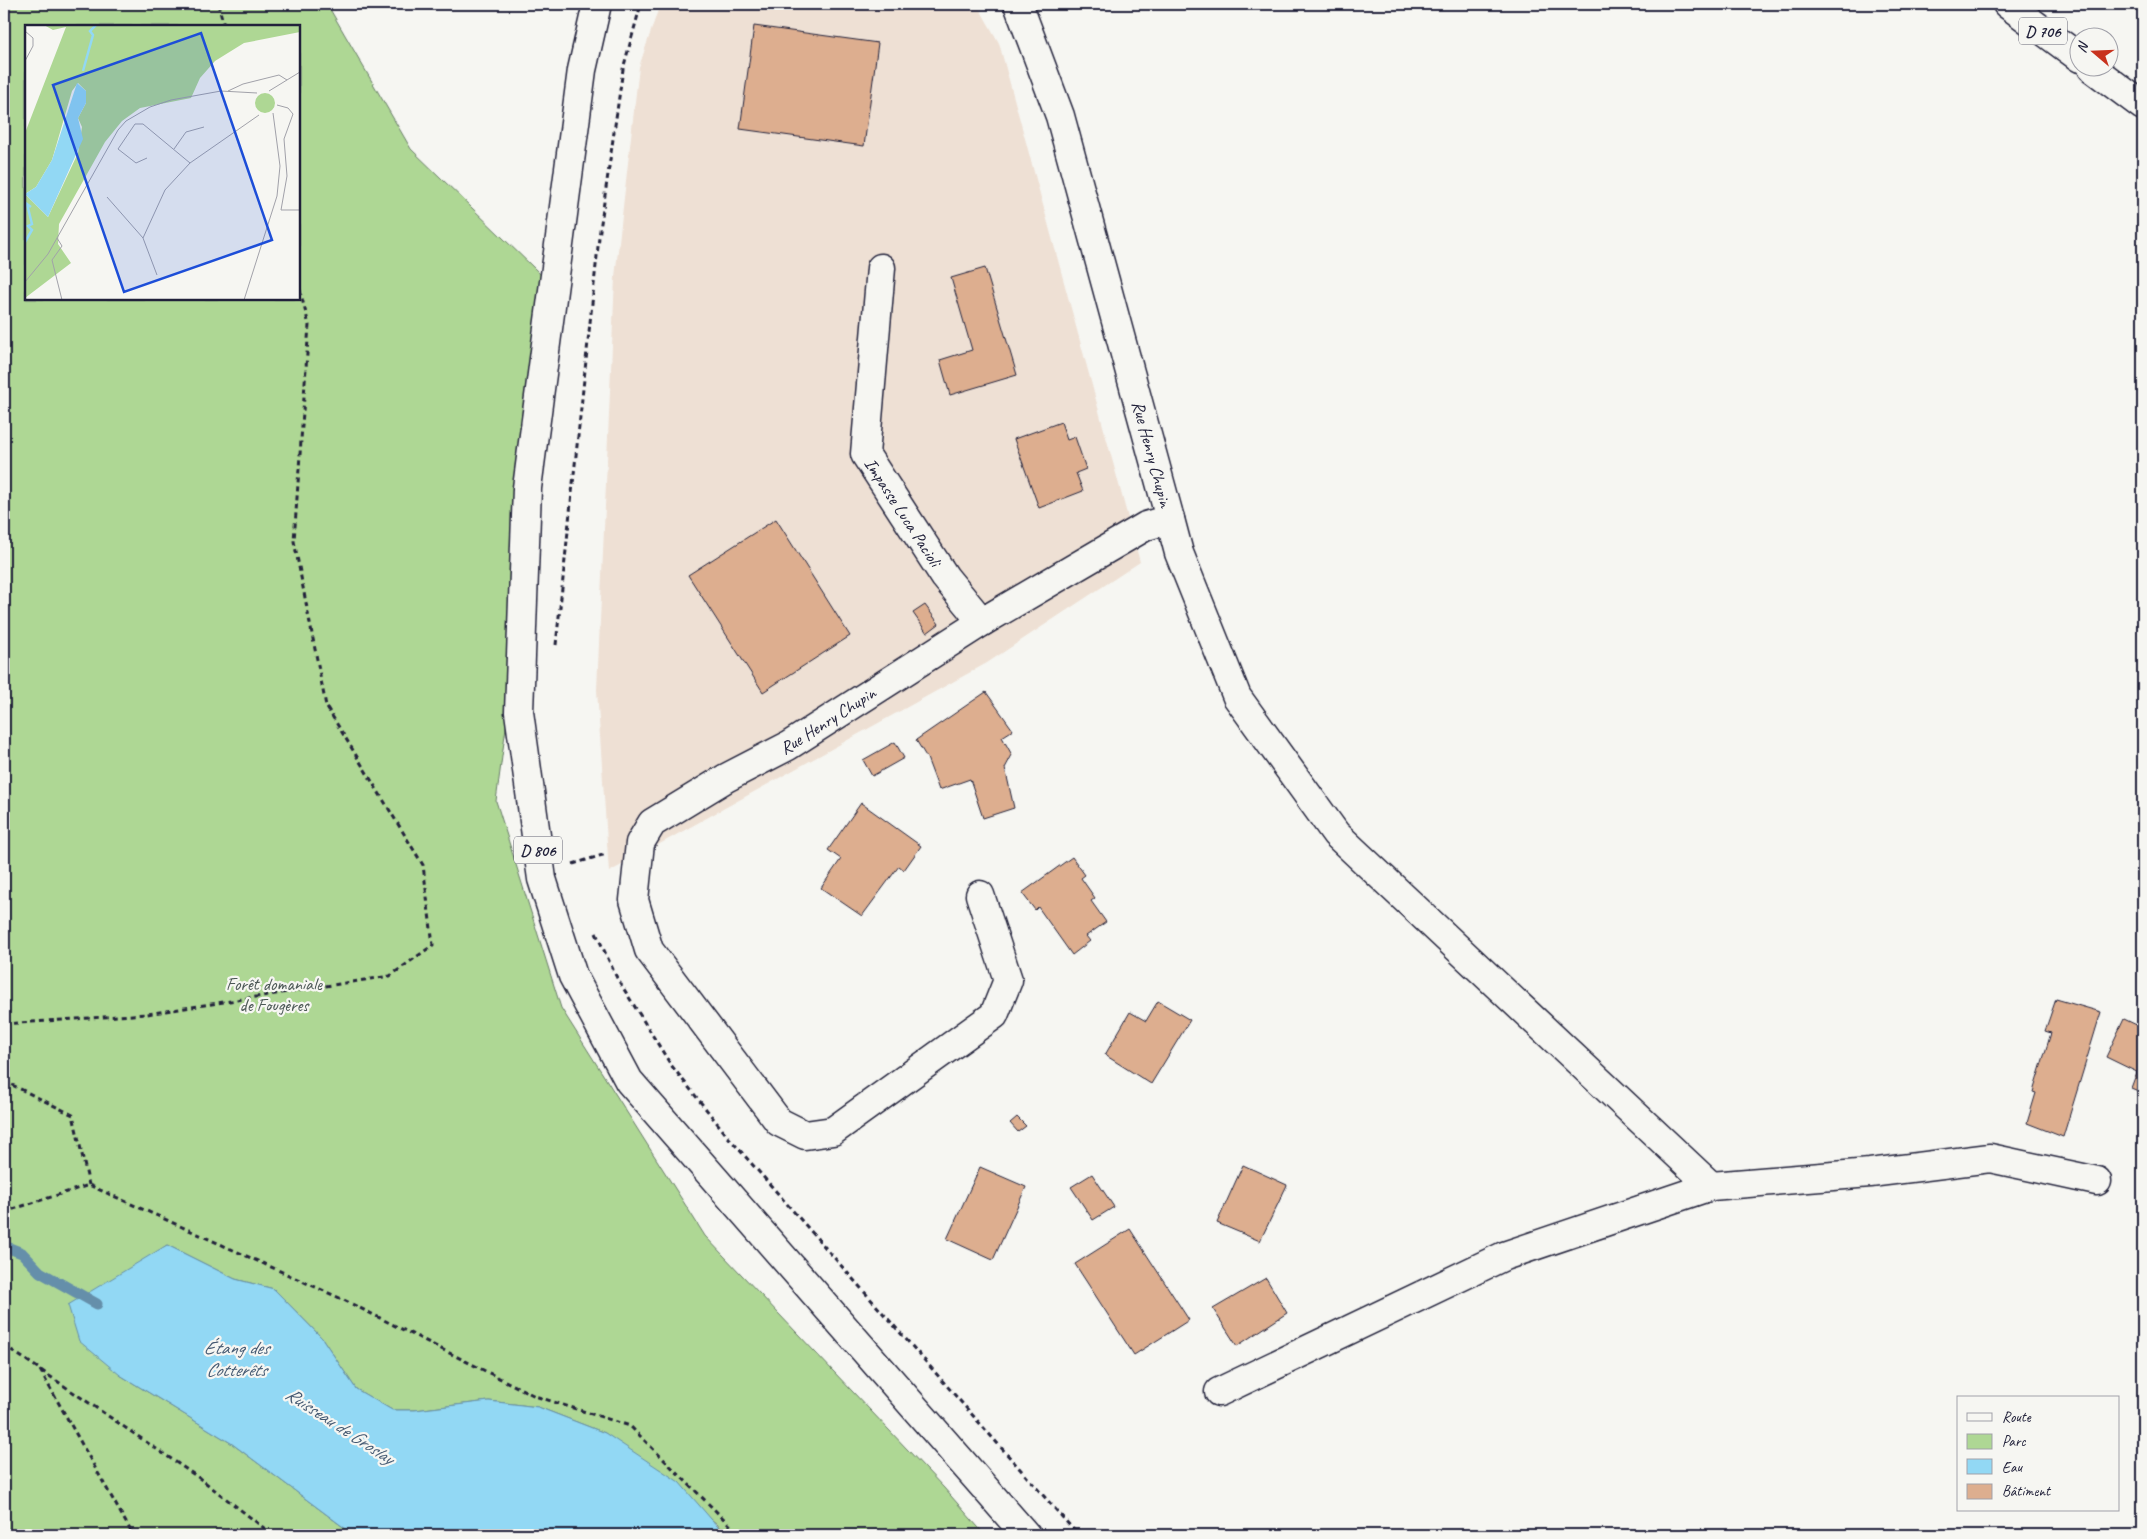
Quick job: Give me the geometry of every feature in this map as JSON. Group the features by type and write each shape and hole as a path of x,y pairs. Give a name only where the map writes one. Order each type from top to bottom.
{"street":[{"name":"D 806","path":"596,4 582,70 527,488 519,712 542,879 574,976 629,1081 1026,1535"},
{"name":"Rue Henry Chupin","path":"980,895 1008,980 994,1014 833,1131 805,1135 779,1122 649,950 634,900 640,843 652,823 726,778 788,746 982,622 1146,526 1170,518 1060,116 1018,4"},
{"name":"D 706","path":"2007,4 2070,51"},
{"path":"2105,78 2143,106"},
{"name":"Impasse Luca Pacioli","path":"881,268 865,454 946,577 982,622"},
{"path":"1170,518 1179,552 1238,697 1336,834 1711,1186"},
{"path":"1219,1392 1504,1256 1711,1186 1870,1173 1990,1158 2097,1181"}],"path":[{"path":"218,4 224,25"},
{"path":"4,1024 147,1014 390,976 433,945 423,865 326,706 294,541 309,325 300,292"},
{"path":"4,1082 73,1115 89,1185"},
{"path":"4,1212 89,1185 342,1299 535,1396 630,1426 740,1535"},
{"path":"4,1345 202,1480 273,1535"},
{"path":"38,1368 133,1535"}],"shaded area":[{"path":"660,4 977,4 999,43 1140,562 987,663 609,872 597,690 615,277 639,67"}],"green space":[{"name":"Forêt domaniale de Fougères","path":"4,4 327,4 411,149 564,297 496,801 561,1008 705,1236 944,1488 985,1535 725,1535 717,1524 605,1433 538,1407 489,1401 415,1410 392,1410 356,1389 322,1338 274,1289 235,1279 167,1245 151,1256 120,1375 231,1443 354,1535 4,1535"}],"water":[{"name":"Étang des Cotterêts","path":"167,1245 235,1279 274,1289 322,1338 356,1389 392,1410 415,1410 489,1401 538,1407 605,1433 679,1482 725,1535 354,1535 231,1443 120,1375 79,1341 68,1305"}],"building":[{"path":"754,26 878,43 864,146 740,129"},
{"path":"985,268 1017,375 950,395 940,360 972,350 951,278"},
{"path":"1061,422 1067,440 1075,437 1086,469 1076,473 1083,491 1039,508 1014,439"},
{"path":"776,519 850,636 763,692 688,575"},
{"path":"925,605 939,624 927,633 913,613"},
{"path":"986,692 1013,730 1002,737 1012,755 1005,768 1014,808 983,818 970,779 939,790 927,758 916,740"},
{"path":"895,742 904,758 872,776 863,760"},
{"path":"861,803 921,846 904,870 899,866 862,916 821,888 841,859 828,850"},
{"path":"1072,857 1085,875 1081,878 1095,898 1091,901 1106,922 1086,936 1090,941 1072,955 1038,907 1035,910 1022,893"},
{"path":"2056,999 2101,1012 2063,1137 2027,1123 2036,1093 2033,1092 2051,1033 2045,1031"},
{"path":"1158,1001 1190,1020 1151,1084 1105,1055 1130,1012 1146,1021"},
{"path":"2124,1019 2143,1028 2143,1075 2106,1057"},
{"path":"2137,1072 2143,1075 2143,1093 2131,1088"},
{"path":"1017,1117 1026,1126 1018,1132 1010,1123"},
{"path":"1243,1165 1287,1185 1260,1241 1217,1223"},
{"path":"980,1167 1026,1187 993,1260 947,1239"},
{"path":"1092,1174 1114,1207 1093,1220 1071,1187"},
{"path":"1130,1229 1189,1320 1134,1355 1075,1264"},
{"path":"1266,1278 1287,1313 1237,1346 1213,1309"}],"waterway":[{"name":"Ruisseau de Groslay","path":"4,1246 22,1253 40,1272 97,1304"}]}
